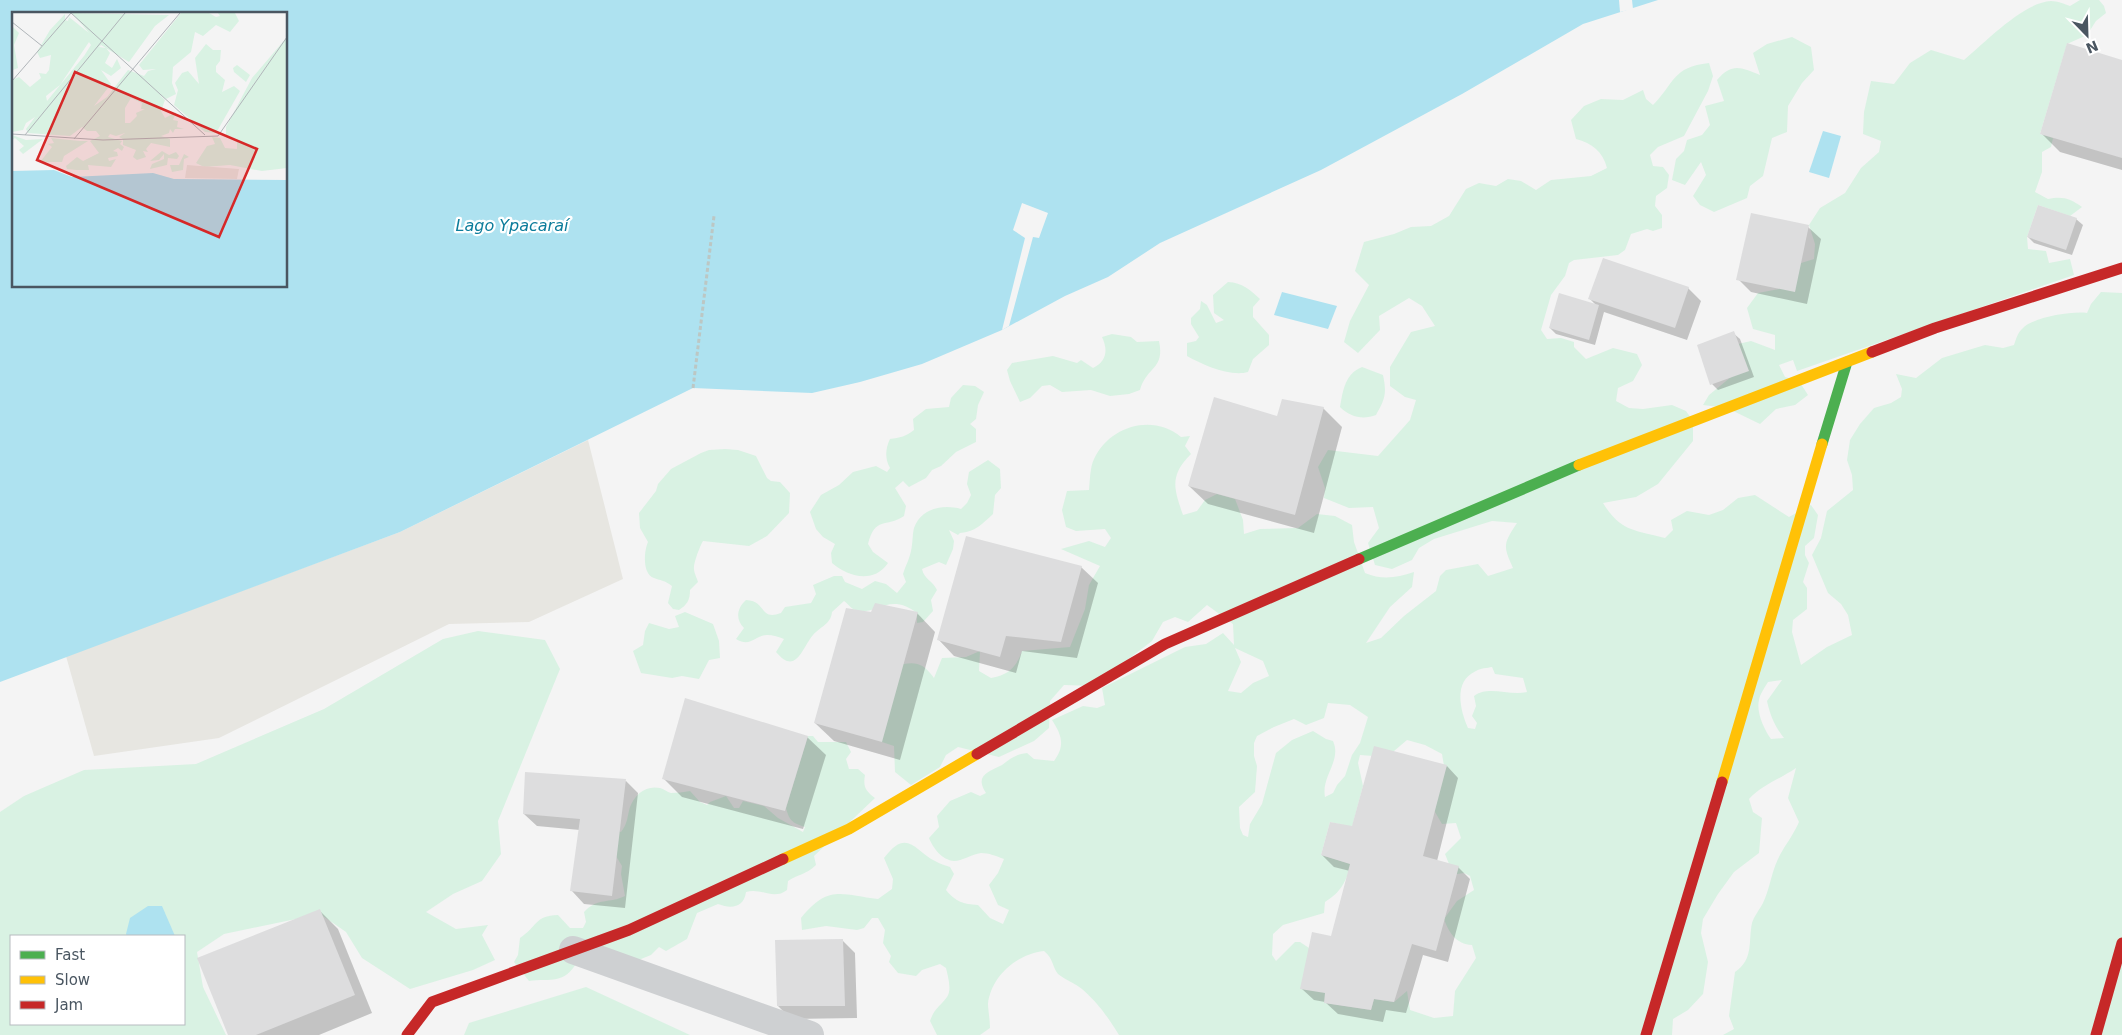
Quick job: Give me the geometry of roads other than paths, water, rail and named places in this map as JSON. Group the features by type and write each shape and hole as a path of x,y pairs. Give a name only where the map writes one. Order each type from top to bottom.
{"street":[{"path":"407,1035 432,1002 629,930 849,829 1165,644 1555,474 1936,328 2122,268"},
{"path":"1646,1035 1846,362"},
{"path":"2096,1035 2122,943"},
{"path":"573,950 810,1035"}],"water":[{"name":"Lago Ypacaraí","path":"0,0 1658,0 1583,24 1462,94 1321,170 1160,243 1108,277 1065,296 1002,330 922,364 860,382 812,393 693,388 400,532 0,682"},
{"path":"1823,131 1841,136 1829,178 1809,172"},
{"path":"1282,292 1337,306 1328,329 1274,315"},
{"path":"148,906 162,906 175,935 126,935 130,918"}]}
